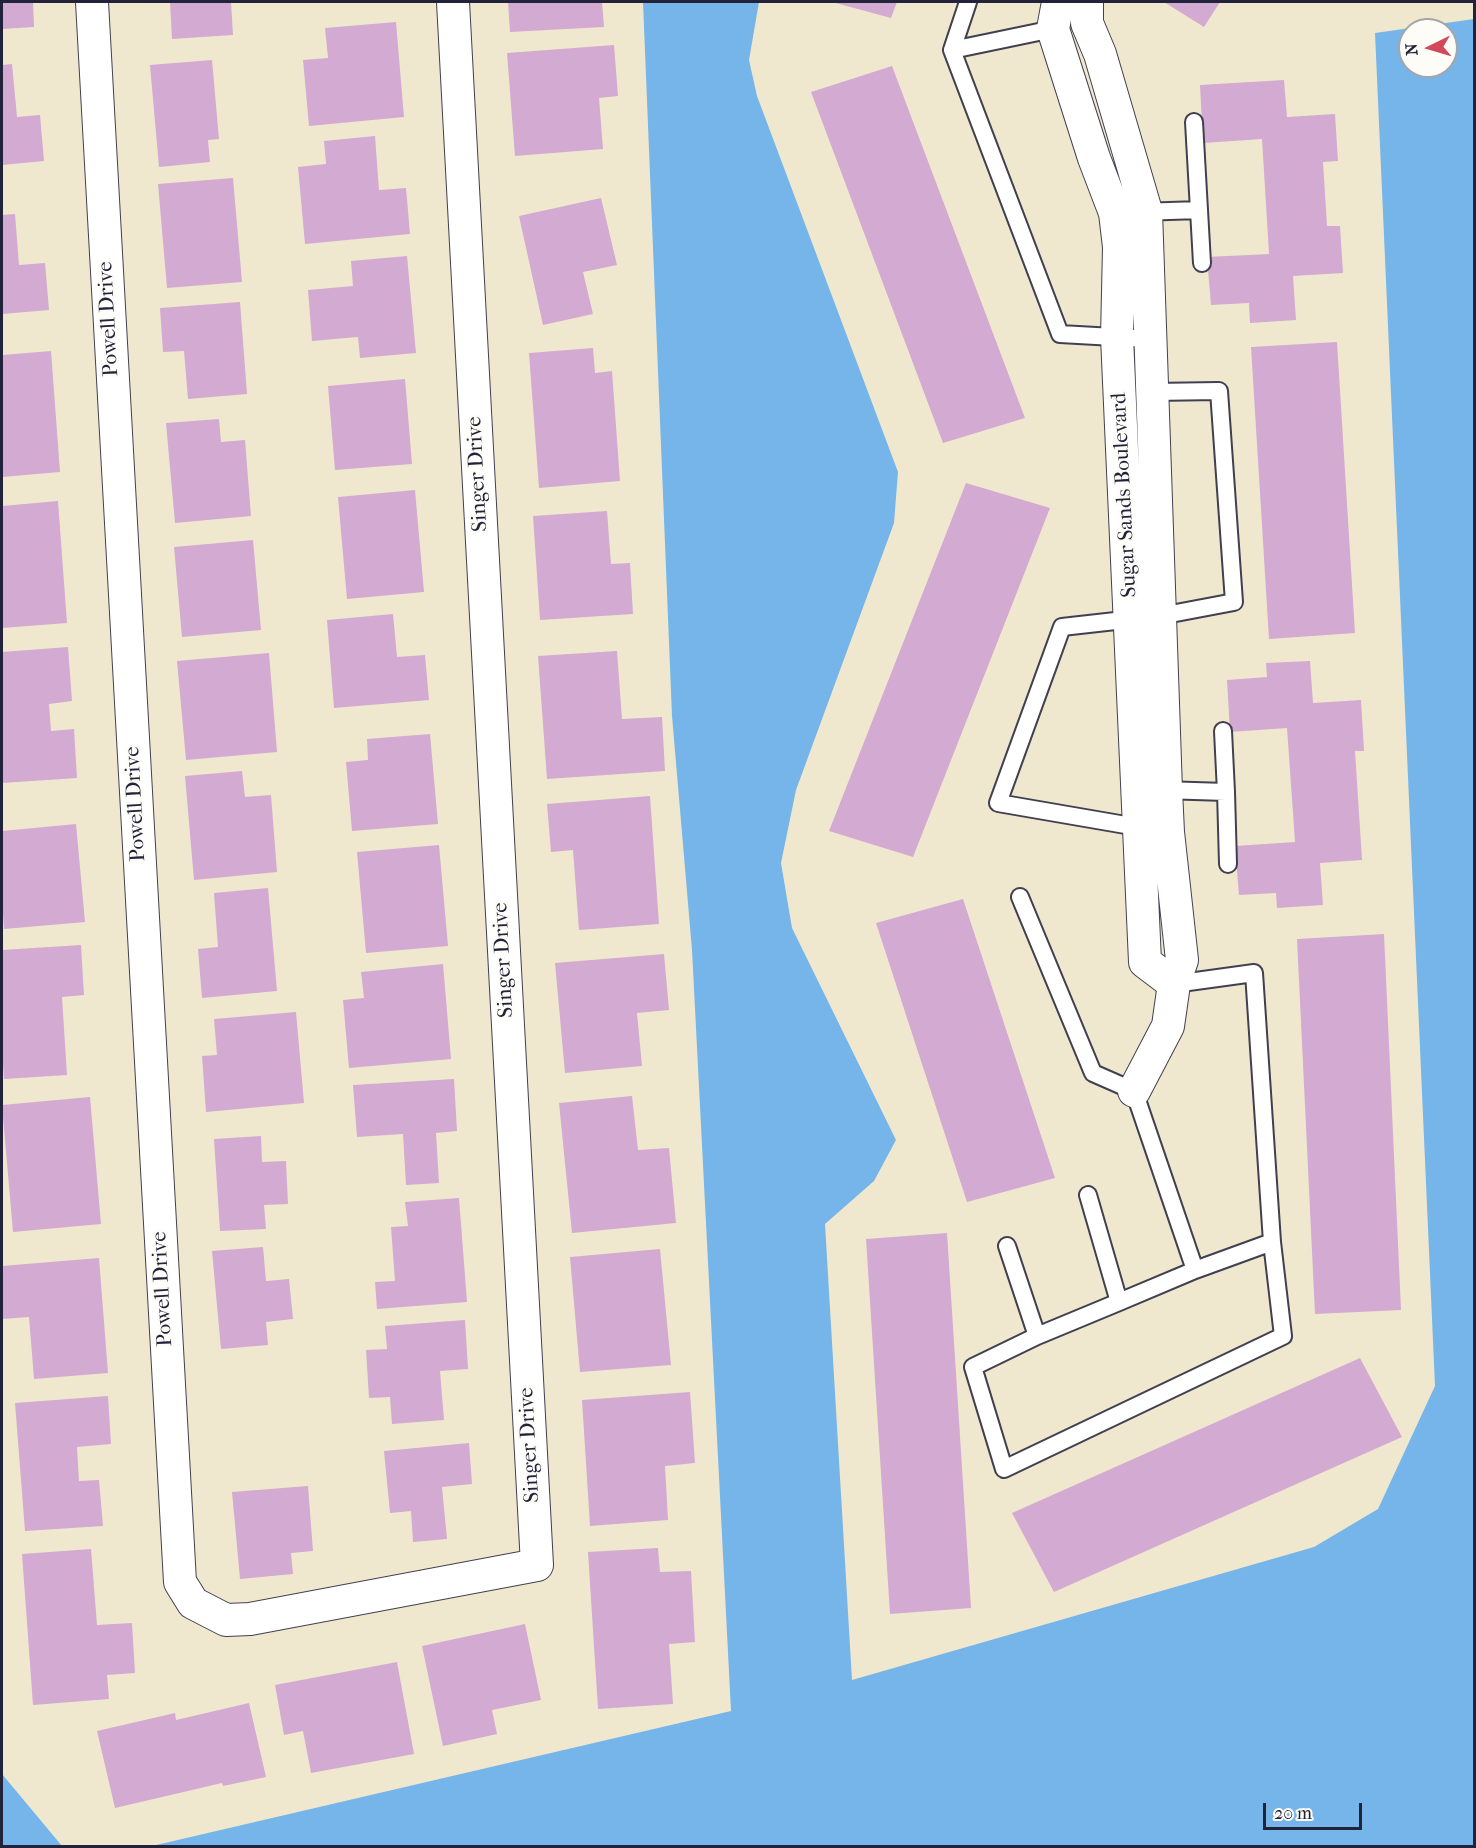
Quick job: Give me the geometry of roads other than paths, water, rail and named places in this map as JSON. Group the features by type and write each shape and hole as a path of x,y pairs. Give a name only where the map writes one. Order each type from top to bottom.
{"street":[{"name":"Powell Drive","path":"92,2 180,1582 193,1603"},
{"name":"Singer Drive","path":"193,1603 226,1620 250,1619 537,1565 453,2"},
{"name":"Sugar Sands Boulevard","path":"1087,2 1087,23 1100,54 1146,211 1152,392 1146,617 1151,790 1153,830 1182,960 1174,984 1168,1026 1134,1091"},
{"name":"Sugar Sands Boulevard","path":"1055,15 1094,158 1115,213 1119,247 1117,337 1146,617"}],"lane":[{"path":"968,2 952,50 1060,334 1150,339"},
{"path":"952,50 1055,15"},
{"path":"1194,122 1202,263"},
{"path":"1115,213 1199,210"},
{"path":"1152,392 1219,391 1234,602 1146,617 1062,627 998,803 1153,830"},
{"path":"1223,730 1228,864"},
{"path":"1151,790 1226,792"},
{"path":"1020,897 1093,1073 1134,1091 1195,1270"},
{"path":"1174,984 1254,973 1272,1242 1283,1336 1004,1469 973,1367 1037,1336 1195,1270 1272,1242"},
{"path":"1088,1195 1119,1302"},
{"path":"1007,1246 1037,1336"}],"water":[{"path":"643,2 759,2 749,60 757,96 898,472 894,523 796,790 781,863 792,928 896,1140 874,1181 825,1224 852,1680 1314,1547 1378,1509 1435,1386 1375,33 1398,30 1398,78 1458,78 1458,21 1474,19 1474,1846 152,1846 731,1711 692,950 672,716"},
{"path":"2,1774 62,1846 2,1846"}]}
